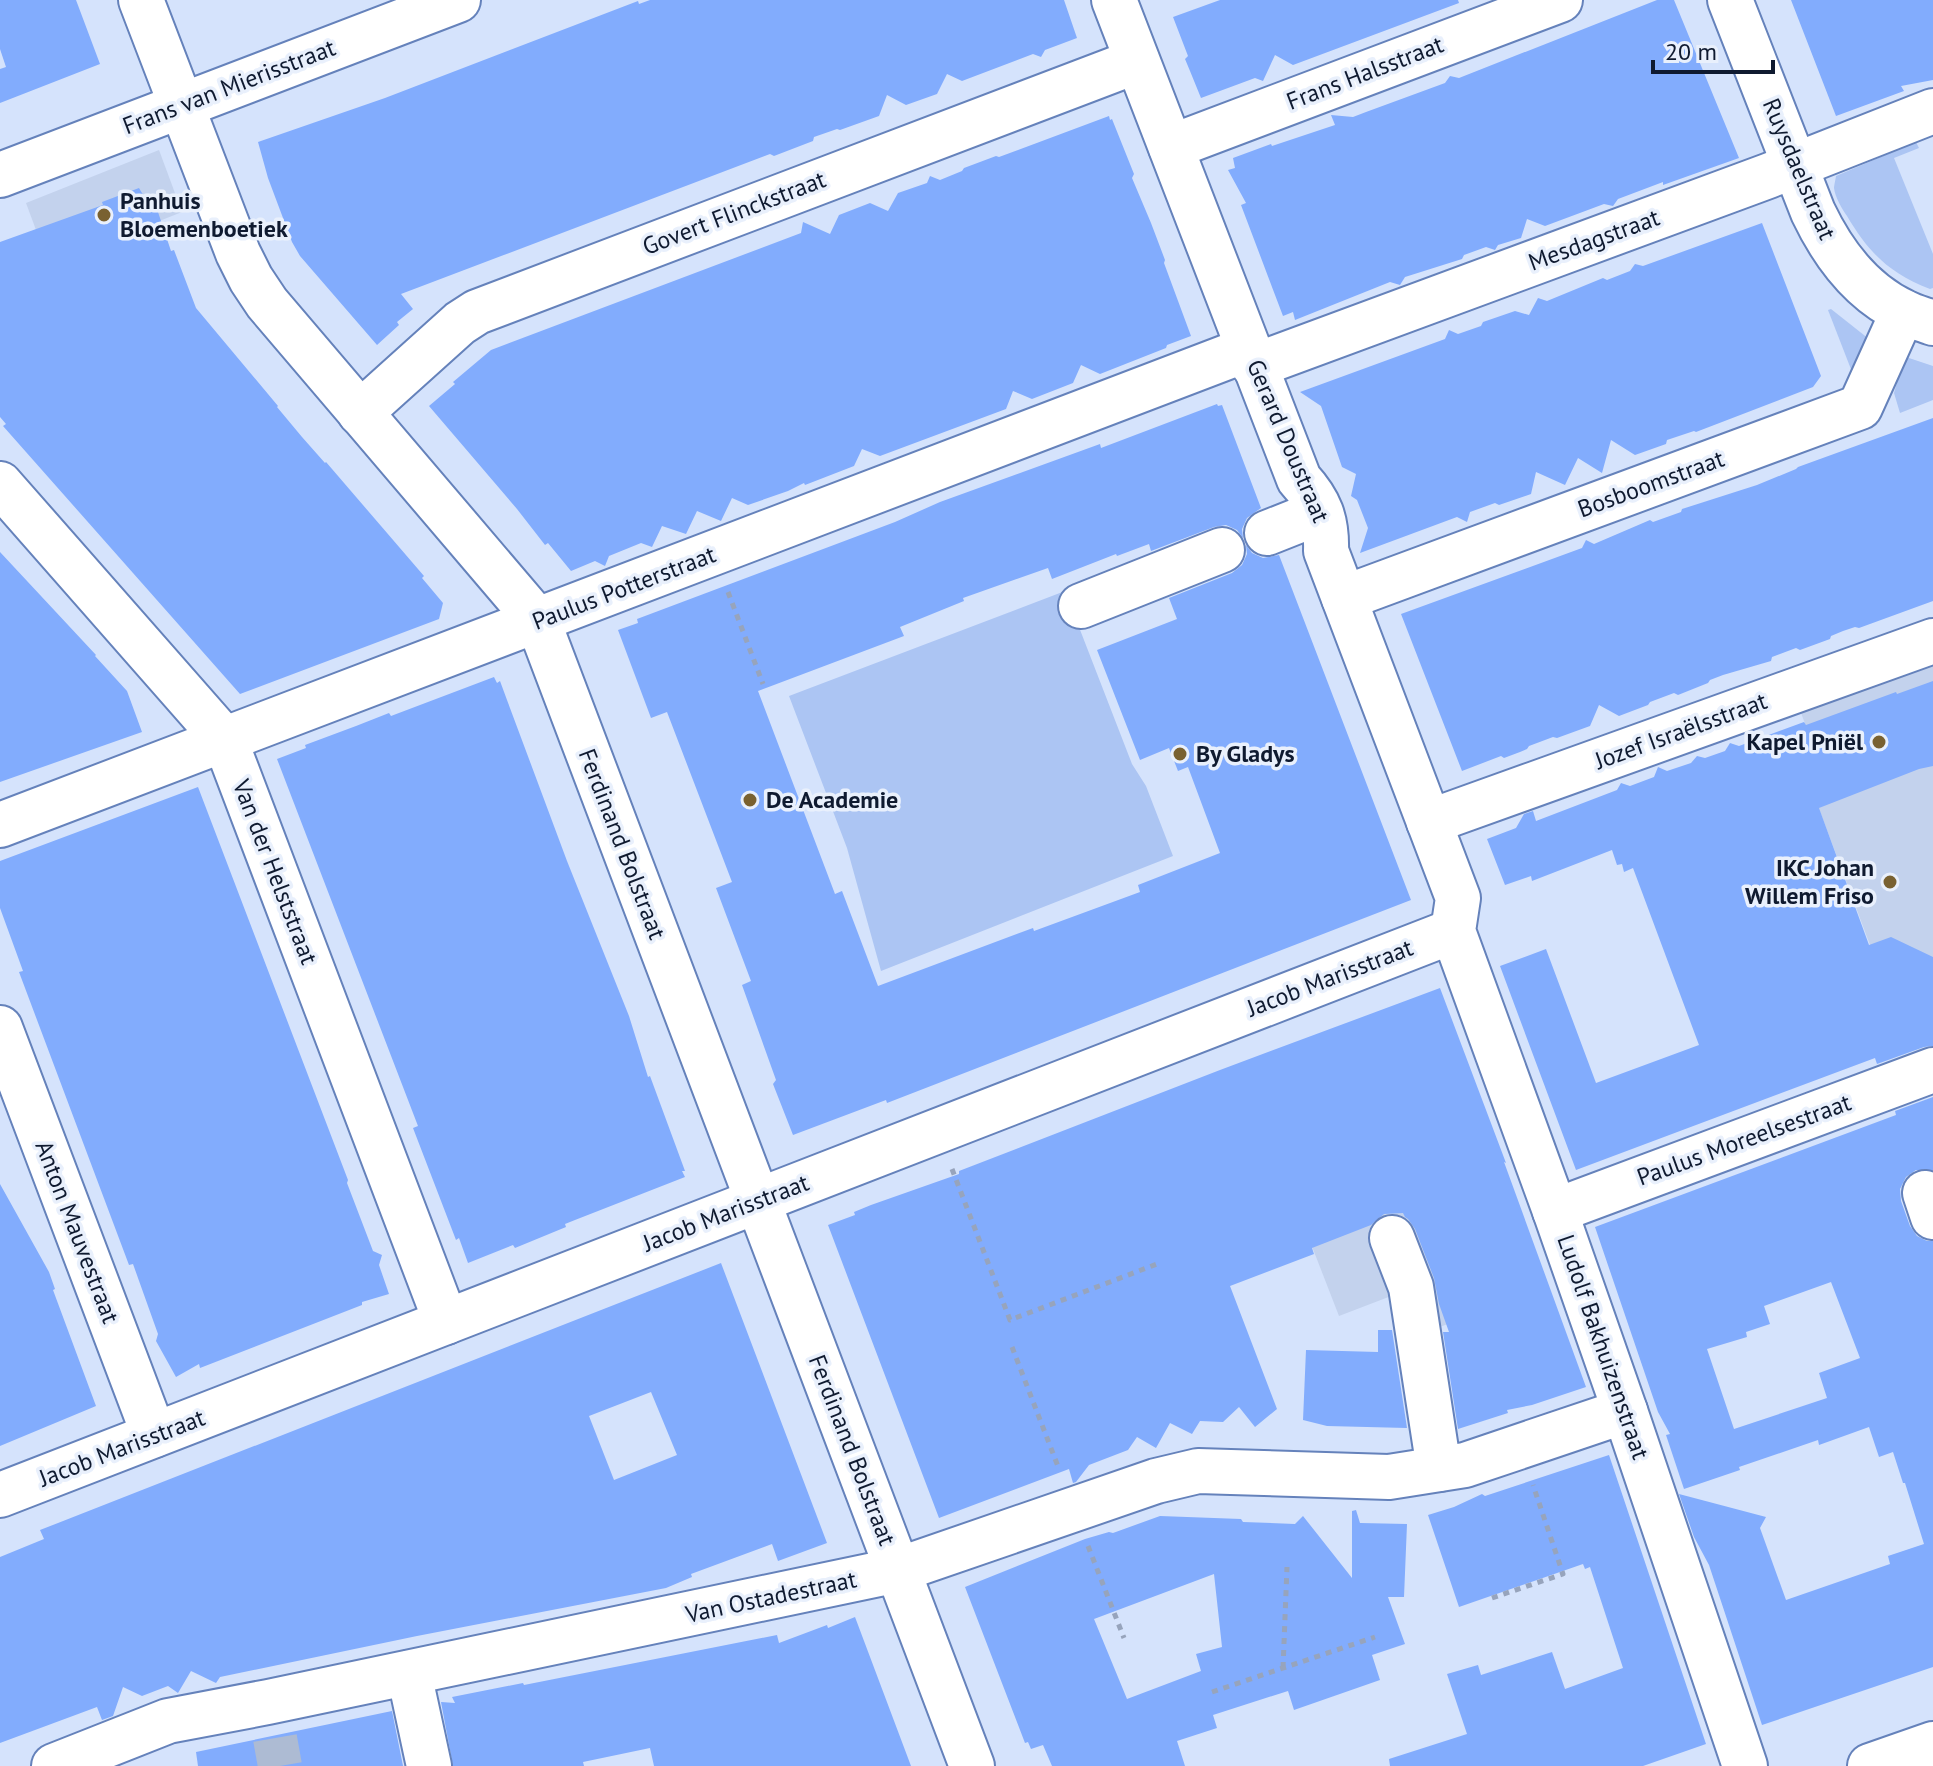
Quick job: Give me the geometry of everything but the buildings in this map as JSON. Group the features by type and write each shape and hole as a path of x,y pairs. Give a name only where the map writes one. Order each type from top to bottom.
{"street":[{"name":"Ferdinand Bolstraat","path":"141,0 238,253 251,279 267,303 538,621 972,1766"},
{"name":"Frans van Mierisstraat","path":"0,175 458,0"},
{"name":"Gerard Doustraat","path":"1114,0 1299,479 1314,495 1327,530 1326,551 1458,898 1453,931"},
{"name":"Frans Halsstraat","path":"1171,147 1560,0"},
{"name":"Ruysdaelstraat","path":"1730,0 1819,224 1844,264 1867,290 1918,317"},
{"name":"Govert Flinckstraat","path":"360,413 460,323 477,312 1137,61"},
{"name":"Mesdagstraat","path":"1251,358 1930,121"},
{"name":"Bosboomstraat","path":"1344,598 1860,407 1918,317"},
{"name":"Paulus Potterstraat","path":"0,825 713,554 1251,358"},
{"name":"Van der Helststraat","path":"0,484 225,740 446,1322"},
{"path":"1267,533 1320,512"},
{"path":"1081,606 1222,550"},
{"name":"Jozef Israëlsstraat","path":"1429,822 1933,641"},
{"name":"Jacob Marisstraat","path":"0,1495 1453,931"},
{"name":"Ludolf Bakhuizenstraat","path":"1453,931 1625,1411 1745,1766"},
{"name":"Anton Mauvestraat","path":"0,1028 154,1435"},
{"name":"Paulus Moreelsestraat","path":"1555,1211 1933,1070"},
{"path":"1392,1238 1411,1287 1439,1469"},
{"name":"Van Ostadestraat","path":"54,1766 168,1721 271,1720 409,1673 898,1570 1156,1481 1198,1471 1389,1477 1465,1465 1625,1411"},
{"path":"409,1673 429,1766"},
{"path":"1870,1766 1933,1744"}],"path":[{"path":"713,554 763,684"},
{"path":"937,1131 1010,1320 1157,1264"},
{"path":"1492,1598 1563,1574 1520,1446"},
{"path":"1283,1668 1287,1567"},
{"path":"1212,1692 1375,1637"}],"shaded area":[{"path":"1916,142 1919,148 1894,158 1933,254 1933,288 1930,289 1892,269 1872,251 1843,210 1834,188 1836,176"},
{"path":"159,150 182,212 49,265 26,203"},
{"path":"1831,309 1874,343 1854,377 1828,310"},
{"path":"1897,354 1933,366 1933,400 1900,413 1894,393 1902,365"},
{"path":"1065,591 1132,764 1146,786 1173,856 881,971 847,848 789,696"},
{"name":"IKC Johan Willem Friso","path":"1933,655 1933,958 1882,977 1818,806 1834,800 1798,705"},
{"path":"1421,1165 1474,1315 1425,1332 1399,1293 1339,1316 1299,1213"}],"tunnel":[{"path":"275,1738 280,1766"}],"place":[{"name":"Panhuis Bloemenboetiek","path":"104,215"},
{"name":"Kapel Pniël","path":"1879,742"},
{"name":"By Gladys","path":"1180,754"},
{"name":"De Academie","path":"750,800"},
{"name":"IKC Johan Willem Friso","path":"1890,882"}]}
